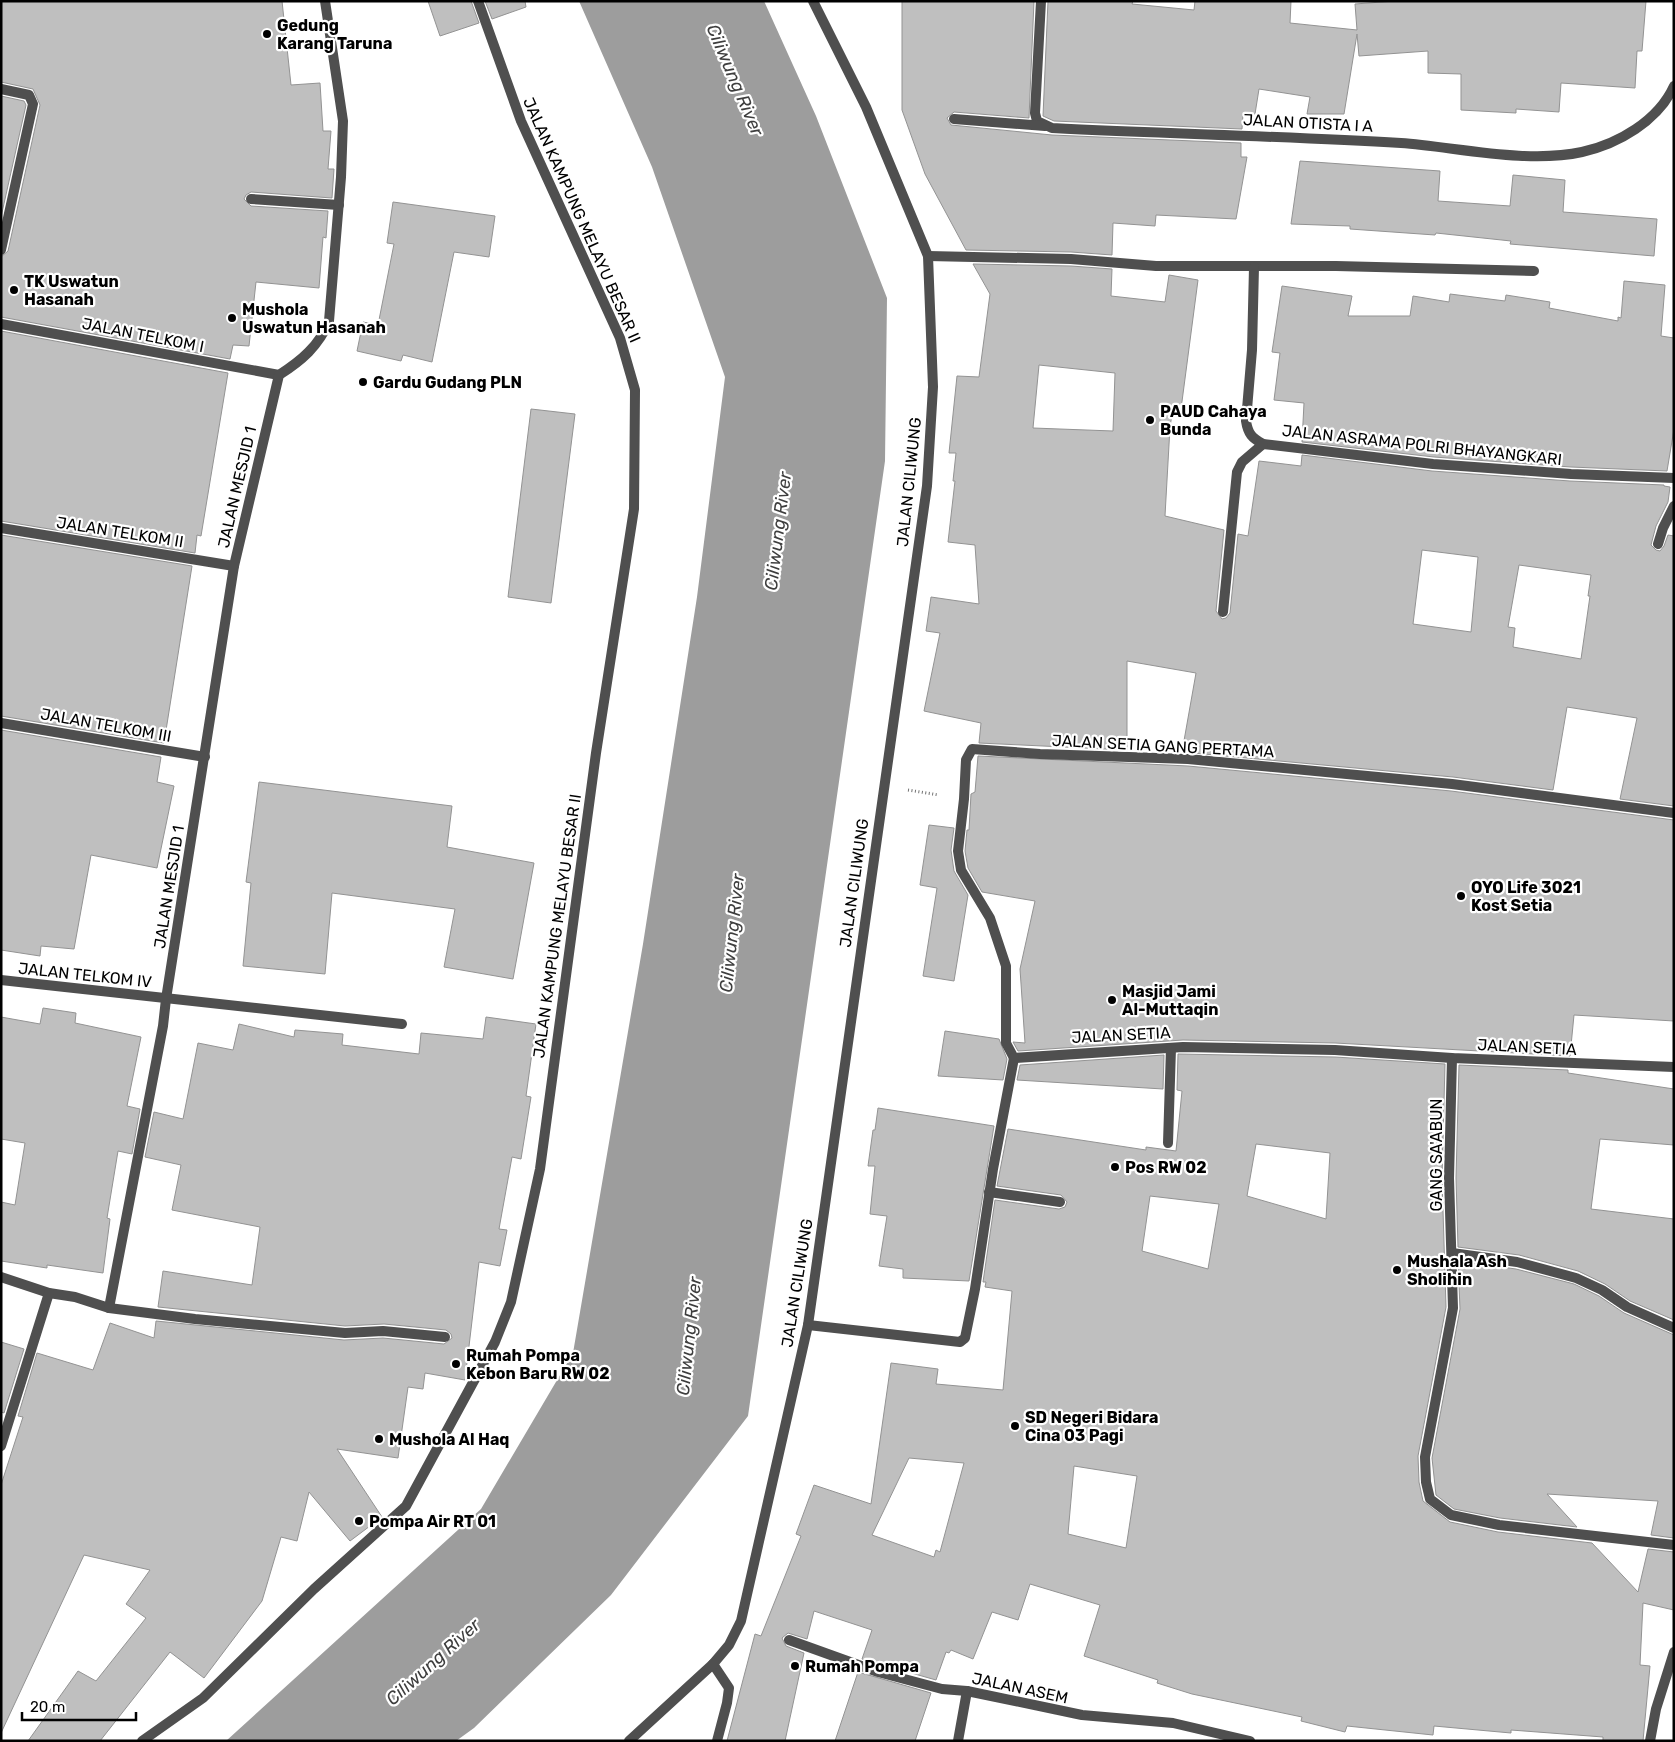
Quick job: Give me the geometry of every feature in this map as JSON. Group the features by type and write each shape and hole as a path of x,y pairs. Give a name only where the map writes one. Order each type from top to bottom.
{"street":[{"path":"279,375 296,364 310,351 322,338 329,322 339,205 343,121 325,1"},
{"name":"JALAN KAMPUNG MELAYU BESAR II","path":"142,1741 203,1698 314,1589 406,1506 494,1342 511,1302 540,1168 595,763 634,509 635,390 620,338 521,121 478,1"},
{"name":"JALAN CILIWUNG","path":"630,1741 713,1664 729,1646 741,1622 808,1325 927,486 933,387 928,256 866,107 812,1"},
{"path":"1041,1 1035,112 1036,120 1048,126"},
{"name":"JALAN OTISTA I A","path":"954,119 1158,133 1337,139 1434,145 1534,156 1582,152 1624,137 1654,113 1669,96 1674,86"},
{"path":"1,89 29,95 33,104 1,250"},
{"path":"251,200 339,205"},
{"path":"928,256 1071,259 1156,266 1336,266 1534,271"},
{"name":"JALAN ASRAMA POLRI BHAYANGKARI","path":"1254,267 1252,350 1246,421 1248,431 1254,439 1263,444 1433,464 1571,474 1674,478"},
{"name":"JALAN TELKOM I","path":"1,324 279,375"},
{"name":"JALAN MESJID 1","path":"109,1308 164,1026 166,999 234,566 279,375"},
{"path":"1223,612 1237,472 1242,462 1263,444"},
{"path":"1658,544 1663,528 1674,506"},
{"name":"JALAN TELKOM II","path":"1,528 234,566"},
{"name":"JALAN TELKOM III","path":"1,723 205,758"},
{"name":"JALAN SETIA GANG PERTAMA","path":"1014,1058 1006,1043 1006,966 990,918 961,870 958,851 964,800 966,760 970,752 975,748 1040,754 1188,759 1452,784 1674,813"},
{"name":"JALAN TELKOM IV","path":"1,980 402,1024"},
{"path":"1168,1143 1171,1048"},
{"name":"JALAN SETIA","path":"1014,1058 1171,1048 1335,1050 1452,1058 1674,1067"},
{"path":"808,1325 960,1342 965,1338 975,1289 989,1192 1014,1058"},
{"name":"GANG SA'ABUN","path":"1452,1058 1449,1178 1453,1308 1425,1457 1426,1482 1430,1499 1451,1515 1499,1525 1674,1545"},
{"path":"989,1192 1060,1202"},
{"path":"1452,1253 1517,1262 1576,1278 1602,1290 1627,1306 1674,1328"},
{"path":"1,1277 49,1293 109,1308 195,1319 345,1333 384,1331 445,1337"},
{"path":"1,1446 49,1293"},
{"name":"JALAN ASEM","path":"789,1640 878,1672 942,1689 967,1691 1082,1715 1173,1723 1250,1741"},
{"path":"1650,1741 1656,1709 1674,1652"},
{"path":"713,1664 729,1688 717,1741"},
{"path":"958,1741 967,1691"}],"path":[{"path":"883,786 964,800"}],"water":[{"name":"Ciliwung River","path":"579,1 764,1 816,116 887,298 885,461 748,1416 611,1595 474,1728 456,1741 226,1741 481,1509 573,1353 643,944 697,597 725,377 652,167"}],"building":[{"path":"1,1 282,1 291,85 320,83 323,131 331,131 328,169 334,169 332,198 251,192 244,199 251,206 328,211 326,238 323,237 319,288 256,282 249,346 233,345 230,359 1,317 1,257 8,251 40,105 33,89 1,82"},
{"path":"428,1 471,1 479,23 440,36"},
{"path":"485,1 525,1 526,7 492,19"},
{"path":"902,1 1034,1 1029,118 954,112 947,118 951,125 1052,135 1241,143 1241,157 1247,157 1236,219 1156,215 1155,226 1113,223 1112,255 1071,252 966,250 925,174 902,110"},
{"path":"1048,1 1133,1 1132,4 1194,10 1195,1 1291,1 1290,23 1357,30 1355,4 1395,1 1646,1 1642,51 1637,51 1635,88 1561,83 1559,112 1516,109 1516,113 1461,110 1461,74 1428,73 1428,51 1359,56 1357,34 1344,114 1307,114 1310,97 1259,89 1255,114 1243,114 1242,129 1054,121 1043,116"},
{"path":"1,96 24,101 26,105 1,217"},
{"path":"1300,161 1440,171 1438,201 1510,206 1513,175 1565,180 1563,212 1657,219 1654,256 1510,244 1511,241 1436,233 1435,235 1350,229 1350,226 1291,224"},
{"path":"393,202 495,216 489,257 454,252 432,362 403,355 401,361 357,351 363,322 378,325 394,244 387,243"},
{"path":"973,264 1071,266 1112,269 1111,296 1165,302 1169,275 1198,280 1181,409 1173,408 1170,427 1165,516 1224,530 1216,611 1222,619 1226,618 1230,613 1238,534 1248,536 1259,461 1301,466 1302,455 1432,471 1570,481 1664,485 1670,487 1668,502 1656,526 1651,545 1660,551 1668,535 1674,536 1674,806 1620,799 1637,718 1567,707 1553,790 1453,777 1182,752 1196,673 1127,661 1127,750 979,743 981,723 924,711 940,633 926,631 931,597 979,604 975,545 948,542 955,481 953,481 956,453 949,453 957,376 979,377 990,294","holes":["1039,365 1115,373 1113,431 1033,428","1422,550 1478,557 1471,632 1413,624","1519,565 1591,575 1581,659 1513,647 1515,628 1508,627"]},
{"path":"1624,281 1665,285 1661,336 1674,338 1674,429 1667,471 1571,467 1434,457 1302,442 1304,403 1274,400 1280,353 1272,352 1282,286 1352,296 1348,316 1410,316 1413,296 1449,302 1450,294 1505,301 1506,295 1550,302 1549,308 1618,321 1618,317 1621,318"},
{"path":"1,331 228,373 201,536 197,535 195,553 1,521"},
{"path":"531,409 575,414 551,603 508,597"},
{"path":"1,535 192,566 164,743 1,716"},
{"path":"1,730 161,757 157,782 174,786 157,868 91,855 74,949 41,946 40,956 1,950"},
{"path":"978,756 1188,766 1451,791 1674,820 1674,1021 1574,1015 1570,1056 1335,1043 1183,1040 1018,1051 1013,1042 1025,1043 1020,969 1035,901 982,892 968,868 965,851 967,830 969,830 971,794 975,792"},
{"path":"259,782 452,806 447,847 534,863 513,979 444,967 455,909 332,893 325,974 243,966 251,883 246,882"},
{"path":"929,825 954,828 951,850 954,871 968,895 954,981 923,976 937,888 920,885"},
{"path":"43,1008 76,1013 75,1023 141,1037 127,1106 140,1109 132,1154 118,1151 107,1218 110,1219 103,1273 47,1265 47,1268 1,1261 1,1202 15,1205 25,1143 1,1139 1,1017 40,1024"},
{"path":"486,1017 536,1024 526,1096 531,1097 521,1159 512,1157 499,1229 507,1230 500,1266 479,1262 465,1380 425,1373 423,1389 408,1387 398,1458 337,1449 382,1517 350,1541 309,1492 297,1541 281,1537 262,1601 204,1678 170,1652 100,1741 28,1741 78,1671 96,1681 146,1618 126,1604 150,1570 84,1555 1,1733 1,1485 23,1417 18,1416 37,1353 93,1370 110,1323 154,1338 156,1321 344,1340 383,1338 444,1344 452,1338 451,1334 446,1330 384,1324 345,1326 158,1307 163,1271 252,1285 260,1227 172,1210 181,1165 145,1157 154,1112 183,1119 198,1043 233,1050 239,1024 294,1037 295,1030 343,1034 342,1045 419,1054 421,1033 483,1039"},
{"path":"945,1031 999,1039 1007,1059 1003,1080 938,1076"},
{"path":"1178,1054 1335,1057 1445,1064 1442,1178 1446,1307 1418,1456 1419,1482 1423,1501 1450,1522 1498,1532 1592,1543 1638,1592 1648,1549 1674,1552 1674,1610 1643,1603 1640,1665 1650,1666 1643,1741 1603,1741 1603,1737 1511,1730 1511,1733 1434,1726 1433,1735 1347,1726 1345,1732 1301,1721 1302,1717 1192,1694 1157,1683 1158,1680 1084,1656 1100,1605 1030,1584 1018,1620 992,1612 973,1659 951,1650 949,1653 946,1652 936,1680 862,1659 872,1630 814,1611 807,1639 788,1633 782,1638 786,1646 804,1653 785,1741 727,1741 755,1634 761,1636 801,1536 796,1534 814,1485 871,1504 891,1363 938,1369 936,1384 1003,1390 1012,1291 985,1287 986,1282 983,1282 995,1200 1059,1209 1065,1207 1067,1202 1061,1195 997,1186 1008,1129 1146,1150 1146,1147 1176,1151 1182,1091 1177,1090","holes":["1256,1144 1330,1153 1326,1219 1247,1196","1150,1196 1219,1204 1208,1269 1142,1251","909,1458 964,1463 940,1552 936,1550 934,1557 872,1535","1074,1466 1137,1476 1126,1548 1068,1534"]},
{"path":"1164,1055 1163,1089 1017,1080 1020,1065"},
{"path":"1459,1065 1568,1070 1568,1073 1674,1089 1674,1145 1600,1139 1591,1209 1674,1219 1674,1320 1630,1301 1605,1284 1578,1271 1519,1255 1458,1247 1456,1178"},
{"path":"878,1108 994,1126 969,1281 903,1278 903,1269 879,1266 887,1216 870,1214 875,1166 868,1166"},
{"path":"1458,1261 1516,1269 1574,1284 1599,1296 1624,1313 1674,1335 1674,1538 1651,1535 1658,1501 1547,1494 1577,1527 1500,1518 1454,1509 1436,1495 1432,1458 1460,1309"},
{"path":"1,1342 24,1349 4,1413 1,1412"},
{"path":"858,1672 931,1693 915,1741 835,1741"}],"place":[{"name":"Gedung Karang Taruna","path":"267,34"},
{"name":"TK Uswatun Hasanah","path":"14,290"},
{"name":"Mushola Uswatun Hasanah","path":"232,318"},
{"name":"Gardu Gudang PLN","path":"363,382"},
{"name":"PAUD Cahaya Bunda","path":"1150,420"},
{"name":"OYO Life 3021 Kost Setia","path":"1461,896"},
{"name":"Masjid Jami Al-Muttaqin","path":"1112,1000"},
{"name":"Pos RW 02","path":"1115,1167"},
{"name":"Mushala Ash Sholihin","path":"1397,1270"},
{"name":"Rumah Pompa Kebon Baru RW 02","path":"456,1364"},
{"name":"SD Negeri Bidara Cina 03 Pagi","path":"1015,1426"},
{"name":"Mushola Al Haq","path":"379,1439"},
{"name":"Pompa Air RT 01","path":"359,1521"},
{"name":"Rumah Pompa","path":"795,1666"}]}
